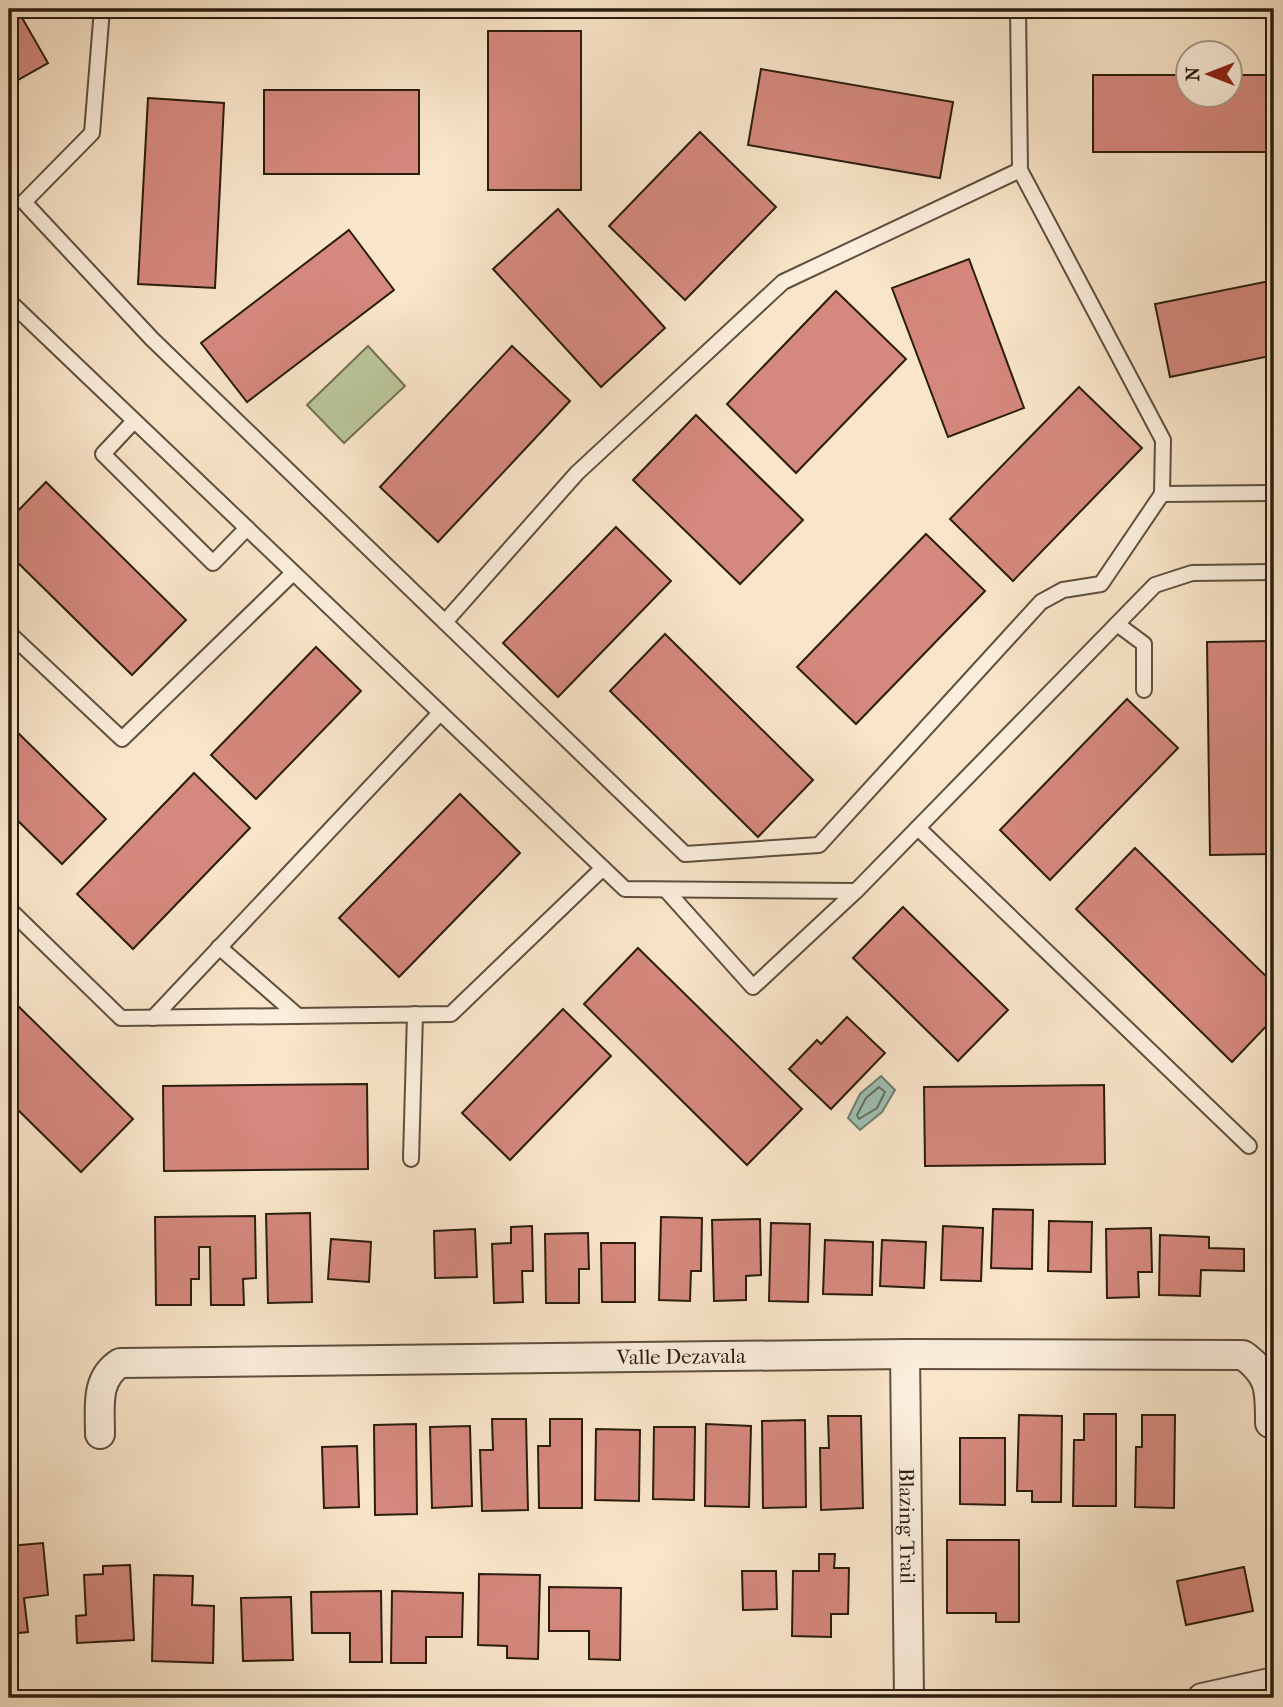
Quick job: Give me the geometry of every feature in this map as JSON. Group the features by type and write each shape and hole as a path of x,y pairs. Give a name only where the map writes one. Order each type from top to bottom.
{"street":[{"name":"Valle Dezavala","path":"100,1434 100,1391 107,1371 120,1363 905,1354 1243,1355 1259,1366 1270,1389 1270,1423"},
{"name":"Blazing Trail","path":"905,1354 909,1698"},
{"path":"1202,1698 1274,1682"}],"lane":[{"path":"102,9 92,133 24,202 152,339 685,854 819,845 1041,602 1063,590 1101,584 1161,494 1163,440 1020,170 1018,9"},
{"path":"445,622 577,473 783,282 1020,170"},
{"path":"9,301 625,889 856,891"},
{"path":"134,421 103,454 213,563 247,528"},
{"path":"1161,494 1274,493"},
{"path":"666,890 753,987 856,891 1155,585 1192,573 1274,572"},
{"path":"9,633 122,739 293,573"},
{"path":"1117,624 1144,644 1144,690"},
{"path":"153,1018 440,713"},
{"path":"918,828 1250,1146"},
{"path":"9,909 121,1018 452,1014 603,868"},
{"path":"219,947 298,1016"},
{"path":"411,1159 415,1014"}],"green space":[{"path":"368,346 405,386 344,443 307,405"}],"water":[{"path":"881,1076 895,1090 882,1112 860,1130 848,1118 860,1094"}],"building":[{"path":"9,9 17,9 48,63 9,85"},
{"path":"488,31 581,31 581,190 488,190"},
{"path":"761,69 953,102 940,178 748,145"},
{"path":"1093,75 1174,75 1174,108 1244,108 1244,75 1274,75 1274,152 1093,152"},
{"path":"264,90 419,90 419,174 264,174"},
{"path":"148,98 224,103 215,288 138,284"},
{"path":"700,132 776,207 685,300 609,226"},
{"path":"558,209 665,328 601,387 493,269"},
{"path":"349,230 394,290 247,402 201,343"},
{"path":"969,259 1024,408 948,437 892,288"},
{"path":"1274,280 1274,355 1170,377 1155,304"},
{"path":"836,291 906,359 796,473 727,404"},
{"path":"512,346 570,401 438,542 380,487"},
{"path":"1079,387 1142,448 1013,581 950,519"},
{"path":"696,415 803,520 740,584 633,480"},
{"path":"46,482 186,620 132,675 9,554 9,520"},
{"path":"616,527 671,581 558,697 503,643"},
{"path":"926,534 985,591 856,724 797,667"},
{"path":"665,634 813,780 758,837 610,691"},
{"path":"1274,641 1274,854 1210,855 1207,642"},
{"path":"316,647 361,691 256,799 211,755"},
{"path":"1127,699 1178,748 1050,880 1000,830"},
{"path":"9,724 106,819 62,864 9,812"},
{"path":"194,773 250,828 133,949 77,894"},
{"path":"460,794 520,853 399,977 339,918"},
{"path":"1135,848 1274,984 1274,1018 1232,1062 1076,909"},
{"path":"903,907 1008,1010 958,1061 853,958"},
{"path":"638,948 802,1109 747,1165 584,1004"},
{"path":"9,997 133,1119 81,1172 9,1101"},
{"path":"563,1009 611,1056 510,1160 462,1113"},
{"path":"847,1017 885,1053 831,1109 789,1069 817,1040 821,1044"},
{"path":"367,1084 368,1169 164,1171 163,1086"},
{"path":"1104,1085 1105,1164 925,1166 924,1087"},
{"path":"993,1209 1033,1210 1032,1269 991,1268"},
{"path":"1272,1211 1274,1211 1274,1257"},
{"path":"310,1213 312,1302 268,1303 266,1214"},
{"path":"255,1216 256,1278 243,1279 244,1305 211,1305 210,1247 199,1247 199,1279 191,1279 191,1305 156,1305 155,1217"},
{"path":"661,1217 702,1218 701,1271 691,1271 690,1301 659,1300"},
{"path":"760,1219 761,1275 746,1276 746,1300 714,1301 712,1220"},
{"path":"1049,1221 1092,1222 1091,1272 1048,1271"},
{"path":"771,1223 810,1224 808,1302 769,1301"},
{"path":"532,1226 533,1271 522,1271 523,1302 494,1303 492,1244 511,1243 511,1227"},
{"path":"943,1226 983,1228 981,1281 941,1280"},
{"path":"1151,1228 1152,1272 1138,1272 1139,1297 1107,1298 1106,1229"},
{"path":"475,1229 477,1277 435,1278 434,1231"},
{"path":"588,1233 589,1269 579,1269 579,1303 546,1303 545,1234"},
{"path":"1160,1235 1209,1237 1209,1248 1244,1249 1244,1271 1201,1270 1200,1296 1159,1295"},
{"path":"331,1239 371,1242 369,1282 328,1279"},
{"path":"825,1240 873,1242 872,1295 823,1294"},
{"path":"882,1240 926,1242 924,1288 880,1286"},
{"path":"601,1243 635,1243 635,1302 602,1302"},
{"path":"1084,1414 1116,1414 1116,1506 1073,1506 1074,1440 1084,1440"},
{"path":"1019,1415 1062,1416 1061,1502 1032,1502 1032,1491 1017,1491"},
{"path":"1142,1415 1175,1415 1174,1508 1135,1507 1136,1447 1142,1447"},
{"path":"828,1416 861,1416 863,1508 821,1510 820,1448 829,1448"},
{"path":"492,1419 526,1419 528,1510 482,1511 480,1450 493,1450"},
{"path":"550,1419 582,1419 582,1508 539,1508 538,1446 550,1446"},
{"path":"805,1420 806,1507 763,1508 762,1421"},
{"path":"416,1424 417,1514 375,1515 374,1425"},
{"path":"706,1424 751,1426 749,1507 705,1506"},
{"path":"470,1426 472,1506 432,1508 430,1427"},
{"path":"654,1427 695,1427 694,1500 653,1499"},
{"path":"596,1429 640,1430 639,1501 595,1500"},
{"path":"960,1438 1005,1438 1005,1505 960,1504"},
{"path":"357,1446 359,1507 324,1508 322,1447"},
{"path":"1274,1535 1274,1607 1266,1536"},
{"path":"947,1540 1019,1540 1019,1622 996,1622 996,1613 947,1613"},
{"path":"43,1543 48,1595 24,1598 28,1632 9,1634 9,1546"},
{"path":"819,1554 835,1554 834,1568 849,1568 848,1614 831,1614 831,1637 792,1636 793,1571 819,1571"},
{"path":"130,1565 134,1640 77,1643 76,1616 86,1615 84,1575 103,1574 103,1566"},
{"path":"1244,1567 1253,1611 1186,1625 1177,1581"},
{"path":"742,1571 776,1571 777,1609 743,1610"},
{"path":"479,1574 540,1575 538,1659 507,1658 507,1646 478,1645"},
{"path":"154,1575 193,1576 192,1605 214,1606 213,1663 152,1661"},
{"path":"549,1587 621,1588 620,1660 589,1659 589,1631 549,1631"},
{"path":"381,1591 382,1662 350,1662 350,1633 312,1633 311,1592"},
{"path":"392,1591 463,1593 462,1637 426,1637 426,1663 391,1663"},
{"path":"291,1597 293,1660 243,1661 241,1598"}]}
